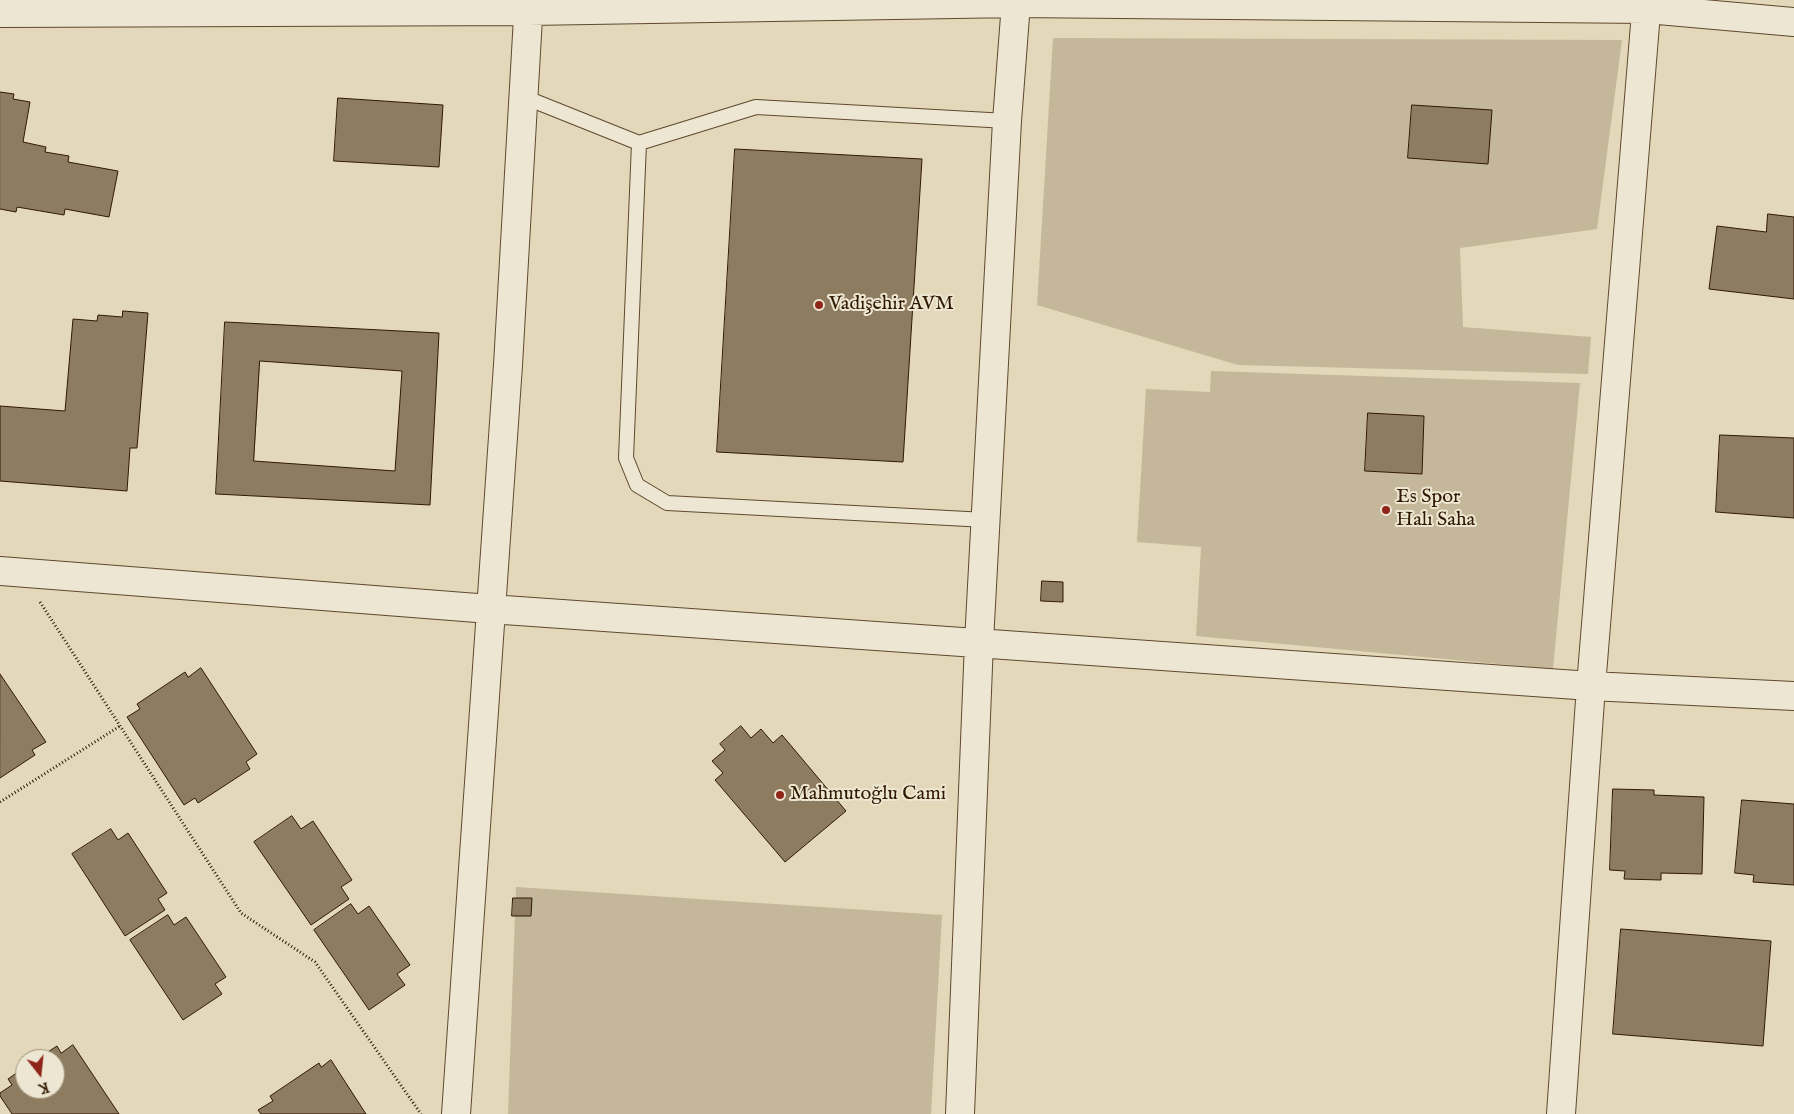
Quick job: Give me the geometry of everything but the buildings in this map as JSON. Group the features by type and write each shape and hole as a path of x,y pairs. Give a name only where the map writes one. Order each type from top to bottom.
{"street":[{"path":"960,1114 979,642 1007,121 1016,3"},
{"path":"0,13 529,5 1016,3 1344,7 1647,4 1794,22"},
{"path":"1561,1114 1591,686 1647,4"},
{"path":"456,1114 508,365 529,5"},
{"path":"11,572 490,609 1591,686 1794,696"}],"lane":[{"path":"524,97 639,143 756,107 1007,121"},
{"path":"639,143 626,458 637,485 667,503 986,520"}],"path":[{"path":"11,572 120,726 241,913 315,962 422,1114"},
{"path":"0,802 120,726"}],"shaded area":[{"path":"1053,38 1622,40 1597,229 1460,248 1463,327 1591,337 1588,374 1238,365 1037,305"},
{"name":"Es Spor Halı Saha","path":"1211,371 1580,383 1553,669 1196,636 1201,547 1137,542 1146,389 1210,392"},
{"path":"516,887 942,915 931,1114 508,1114"}],"place":[{"name":"Vadişehir AVM","path":"819,305"},
{"name":"Es Spor Halı Saha","path":"1386,510"},
{"name":"Mahmutoğlu Cami","path":"780,795"}]}
